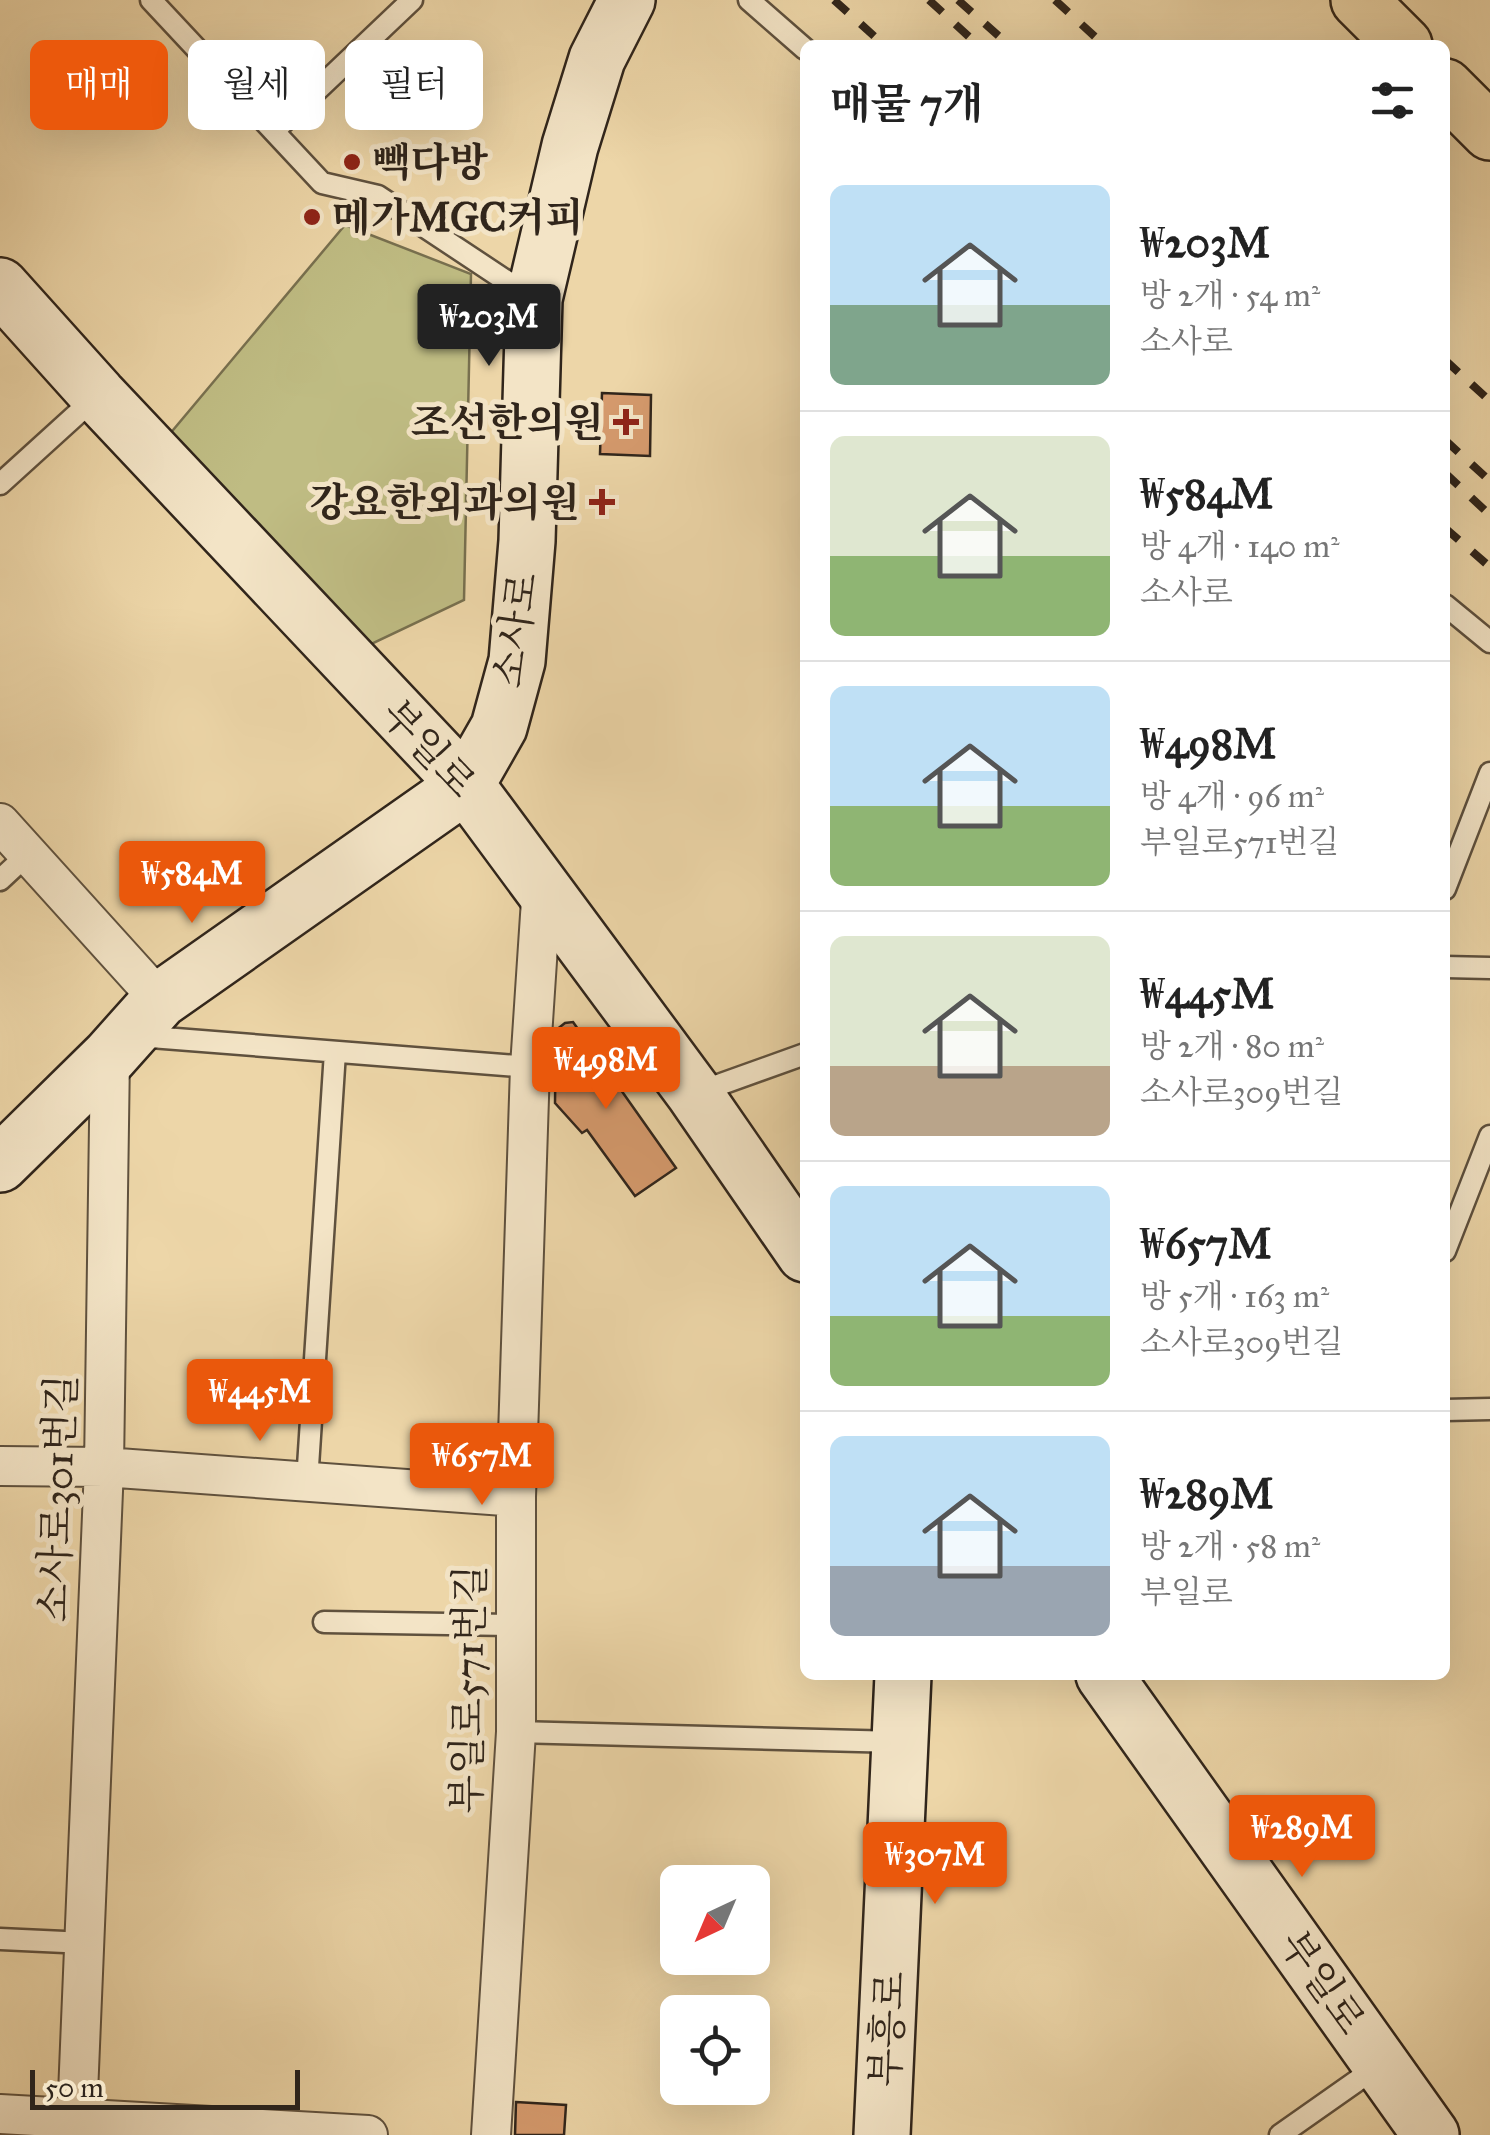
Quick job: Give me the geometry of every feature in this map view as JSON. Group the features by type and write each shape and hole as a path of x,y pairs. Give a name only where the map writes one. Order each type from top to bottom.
{"main road":[{"path":"1359,0 1399,40"},
{"path":"1450,92 1490,132"}],"street":[{"name":"소사로","path":"0,1164 133,1030 466,785 500,727 517,661 526,541 534,299 570,146 597,59 628,0"},
{"name":"부일로","path":"0,286 466,785 694,1094 800,1247"},
{"path":"0,824 28,854 133,1030"},
{"name":"부일로571번길","path":"491,2135 516,1732 516,1497 530,1066 542,885"},
{"name":"소사로301번길","path":"77,2118 104,1467 133,1030"},
{"path":"0,1466 104,1467 516,1497"},
{"name":"부흥로","path":"882,2135 903,1680"},
{"name":"부일로","path":"1113,1680 1431,2135"},
{"path":"0,2114 368,2135"}],"lane":[{"path":"151,0 322,183 378,196 534,299"},
{"path":"274,131 412,0"},
{"path":"749,0 800,45"},
{"path":"0,484 98,395"},
{"path":"1450,609 1490,642"},
{"path":"1450,876 1490,773"},
{"path":"0,880 28,854"},
{"path":"1450,967 1490,968"},
{"path":"133,1030 334,1052 530,1066"},
{"path":"308,1482 334,1052"},
{"path":"694,1094 800,1056"},
{"path":"1450,1238 1490,1136"},
{"path":"1450,1410 1490,1409"},
{"path":"324,1622 516,1625"},
{"path":"516,1732 900,1742"},
{"path":"0,1940 86,1943"},
{"path":"1280,2135 1381,2064"}],"shaded area":[{"path":"345,225 471,274 464,600 344,657 153,454"}],"building":[{"path":"602,393 651,395 650,456 600,454"},
{"path":"573,1022 676,1168 635,1196 587,1130 582,1133 555,1103 556,1030"},
{"path":"516,2102 566,2105 564,2135 515,2135"}],"railway":[{"path":"834,0 878,40"},
{"path":"929,0 973,40"},
{"path":"958,0 1003,40"},
{"path":"1055,0 1099,40"},
{"path":"1450,365 1490,401"},
{"path":"1450,445 1490,481"},
{"path":"1450,478 1490,515"},
{"path":"1450,532 1490,567"}],"place":[{"name":"빽다방","path":"352,162"},
{"name":"메가MGC커피","path":"312,217"},
{"name":"조선한의원","path":"626,422"},
{"name":"강요한외과의원","path":"602,502"}]}
